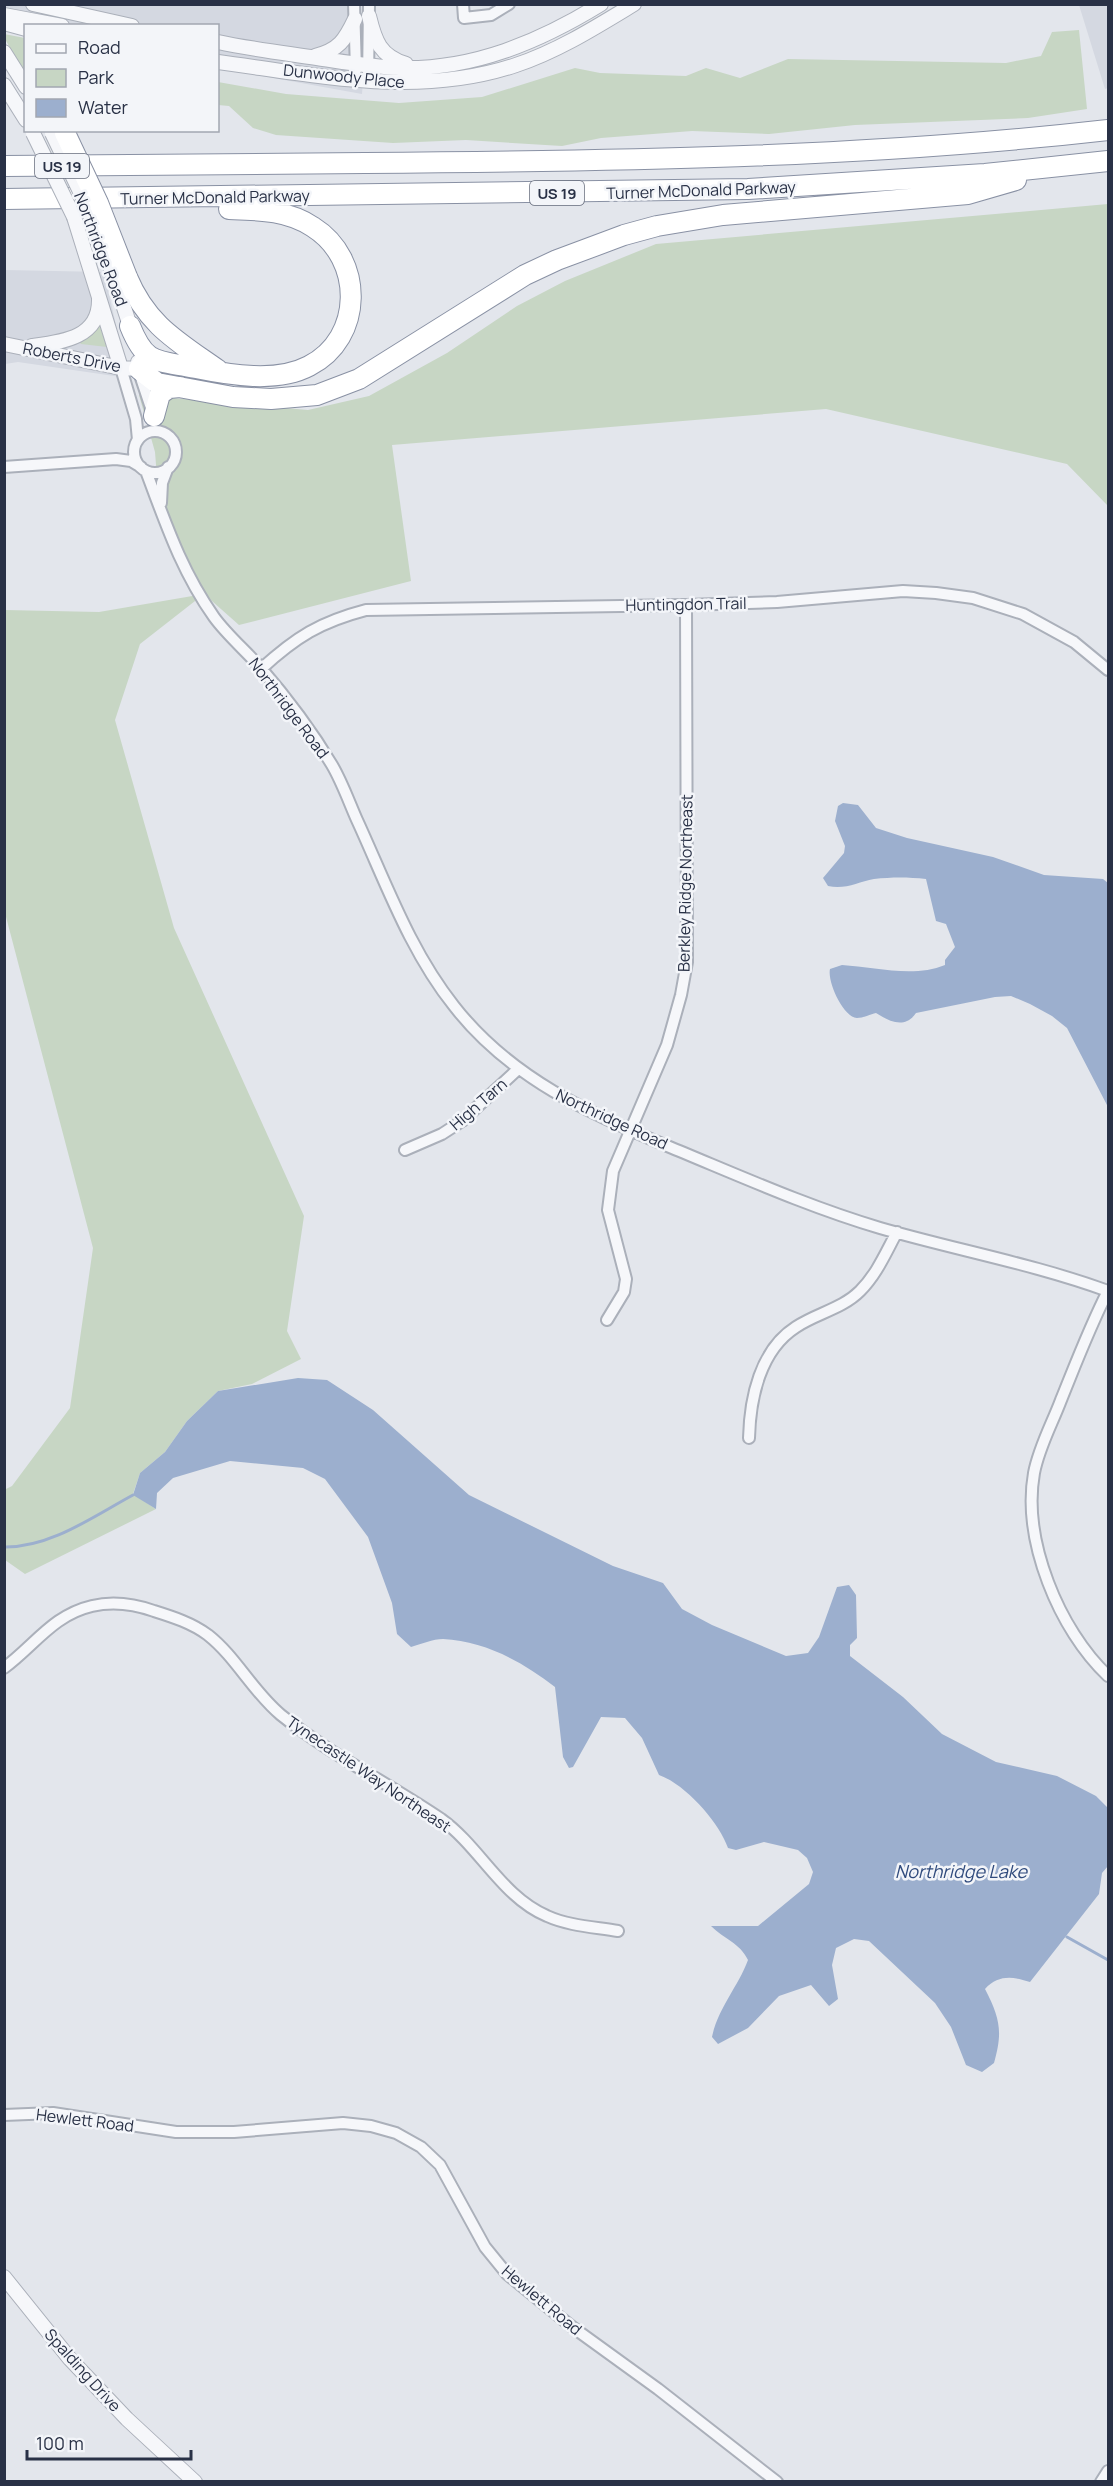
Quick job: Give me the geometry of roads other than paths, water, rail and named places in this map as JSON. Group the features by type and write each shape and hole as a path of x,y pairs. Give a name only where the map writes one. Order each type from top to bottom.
{"highway":[{"name":"Turner McDonald Parkway","path":"4,166 736,158 947,145 1108,130"},
{"path":"58,132 98,203 120,277 157,325 223,374"},
{"path":"4,160 119,166"},
{"name":"Turner McDonald Parkway","path":"4,199 707,190 916,180 1108,161"},
{"path":"136,365 157,383 180,387 261,399 316,395 358,379 525,275 557,260 624,235 657,226 723,215 968,195 1062,167"},
{"path":"4,204 260,210 301,220 319,231 341,256 352,296 348,321 335,345 308,367 294,371 253,375 136,365"},
{"path":"130,326 140,350 136,365"},
{"path":"154,416 160,394 169,388 180,387"}],"street":[{"path":"33,4 123,24"},
{"path":"354,4 362,64"},
{"path":"463,4 464,18 491,15 509,4"},
{"name":"Dunwoody Place","path":"219,42 362,64 423,68 464,62 514,48 552,33 601,4"},
{"name":"Dunwoody Place","path":"219,62 362,81 407,83 454,80 516,65 575,39 634,4"},
{"path":"369,10 374,36 382,52 394,60 423,68"},
{"path":"362,81 369,10"},
{"path":"4,15 51,24"},
{"path":"310,57 333,51 344,42 355,19"},
{"path":"4,23 24,28"},
{"path":"4,52 24,84"},
{"path":"4,85 24,117"},
{"name":"Northridge Road","path":"33,132 81,233 94,277 136,365 154,416 169,437 175,452 162,483 161,509"},
{"path":"21,348 65,341 87,330 99,307 94,277"},
{"name":"Northridge Road","path":"120,277 130,326"},
{"name":"Roberts Drive","path":"4,344 136,365"},
{"name":"Northridge Road","path":"136,365 135,457 144,469 161,509 171,541 193,585 216,620 261,669 307,726 334,768 409,934 434,978 472,1028 517,1070 572,1103 631,1131 755,1182 897,1232 1060,1274 1108,1291"},
{"path":"116,459 153,431 169,437"},
{"path":"4,467 116,459 131,461 144,469 158,472 168,467"},
{"name":"Huntingdon Trail","path":"261,669 290,642 309,630 335,618 366,610 777,602 903,591 950,594 995,604 1049,627 1074,642 1108,670"},
{"name":"Berkley Ridge Northeast","path":"608,1320 624,1292 626,1279 610,1224 608,1195 613,1171 667,1045 681,995 687,962 686,605"},
{"name":"High Tarn","path":"405,1150 442,1134 462,1121 517,1070"},
{"path":"748,1438 754,1391 773,1349 797,1326 836,1308 860,1291 877,1270 897,1232"},
{"path":"1108,1291 1039,1454 1032,1492 1032,1511 1034,1530 1054,1598 1064,1621 1078,1642 1108,1676"},
{"name":"Tynecastle Way Northeast","path":"4,1668 48,1627 73,1611 93,1605 129,1604 186,1622 218,1645 278,1713 314,1741 447,1824 467,1842 513,1893 530,1907 563,1922 618,1931"},
{"name":"Hewlett Road","path":"4,2115 53,2113 176,2132 234,2132 343,2123 371,2126 396,2133 421,2147 440,2165 485,2247 507,2274 571,2326 652,2384 777,2481"},
{"name":"Spalding Drive","path":"4,2277 70,2359 127,2419 195,2481"},
{"path":"1101,2481 1108,2471"}],"water":[{"path":"843,803 858,805 876,828 907,838 993,857 1044,875 1103,879 1108,883 1108,1107 1067,1028 1052,1016 1011,996 995,997 916,1013 912,1018 902,1022 892,1021 876,1013 857,1018 846,1012 831,982 830,969 842,965 894,971 933,969 945,965 945,960 955,947 946,924 936,921 926,879 887,878 846,886 828,886 823,878 844,853 845,846 835,821 838,806"},
{"name":"Northridge Lake","path":"298,1378 327,1380 373,1410 469,1495 613,1566 663,1583 682,1609 712,1625 786,1656 808,1653 819,1637 837,1587 849,1585 856,1595 857,1638 850,1645 850,1656 903,1697 942,1734 996,1762 1057,1776 1096,1796 1108,1808 1108,1866 1102,1873 1099,1894 1030,1982 1006,1978 995,1981 985,1989 994,2008 998,2025 999,2042 994,2063 982,2072 966,2065 951,2027 935,2003 869,1941 854,1939 836,1948 832,1965 838,1999 829,2006 811,1985 779,1996 748,2028 718,2044 712,2037 715,2026 748,1960 736,1945 711,1926 758,1926 809,1884 813,1872 807,1858 798,1850 764,1842 736,1850 728,1848 717,1827 700,1805 690,1795 659,1775 642,1738 625,1718 601,1717 573,1767 569,1768 563,1757 555,1687 517,1661 474,1644 443,1639 411,1647 397,1634 392,1603 368,1537 325,1479 303,1468 230,1461 173,1478 157,1493 156,1509 133,1495 140,1473 165,1452 187,1421 218,1391"}],"waterway":[{"path":"4,1547 21,1546 55,1537 133,1495"},
{"path":"1067,1937 1108,1960"}]}
